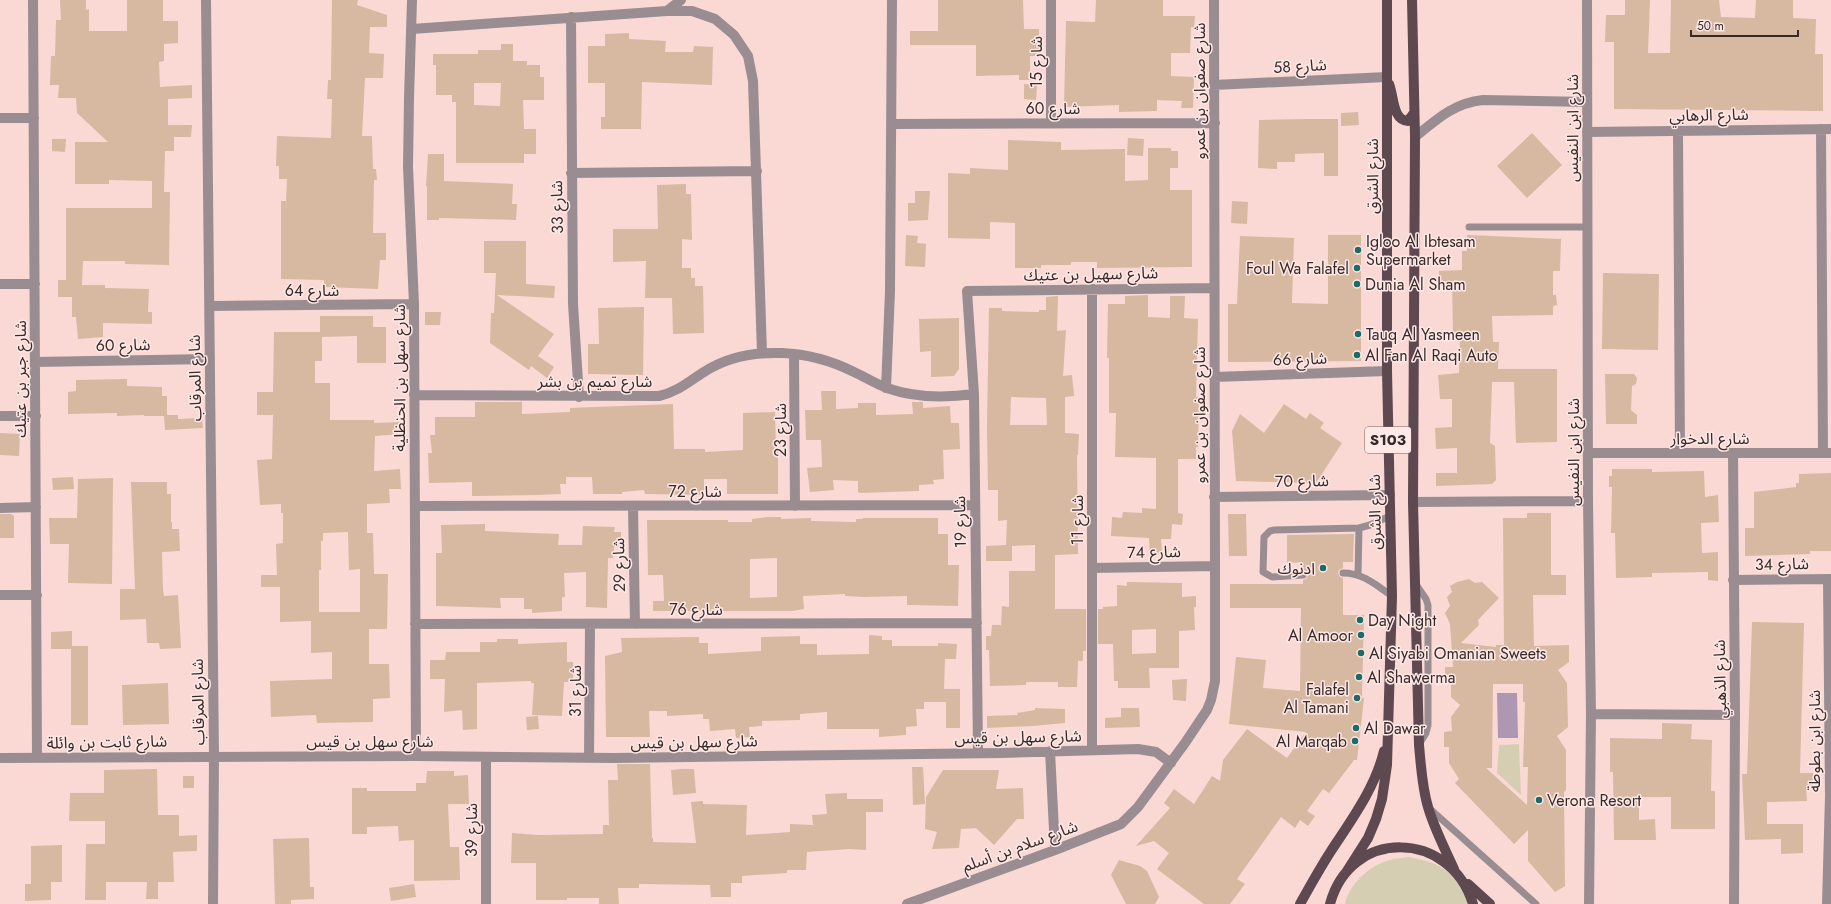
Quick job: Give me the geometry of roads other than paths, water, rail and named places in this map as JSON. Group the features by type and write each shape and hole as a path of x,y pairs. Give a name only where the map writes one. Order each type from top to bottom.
{"main road":[{"name":"شارع الشرق","path":"1347,872 1368,838 1382,799 1387,764 1392,596 1387,371 1387,0"},
{"name":"S103","path":"1412,0 1415,137 1413,502 1419,745 1422,779 1428,807 1436,830 1454,869"},
{"path":"1387,77 1393,93 1397,116 1403,121 1408,121 1414,113"},
{"path":"1300,904 1369,792 1384,753 1388,733"},
{"path":"1330,904 1337,886 1347,872 1360,860 1375,852 1392,848 1409,848 1426,851 1441,858 1454,869 1462,879 1470,891 1473,904"},
{"path":"1462,879 1490,904"}],"street":[{"name":"شارع جبر بن عتيك","path":"33,0 37,758"},
{"name":"شارع المرقاب","path":"206,0 214,756 213,904"},
{"name":"شارع سهل بن الحنظلية","path":"412,0 408,98 408,167 414,304 416,756"},
{"path":"667,11 681,0"},
{"path":"886,388 890,291 892,0"},
{"name":"شارع 15","path":"1051,0 1051,123"},
{"name":"شارع صفوان بن عمرو","path":"1138,807 1171,763 1207,710 1213,691 1215,566 1214,0"},
{"name":"شارع ابن النفيس","path":"1586,0 1588,501 1591,714 1589,904"},
{"path":"412,29 571,17 667,11 692,11 715,20 734,35 748,56 753,81 762,353"},
{"name":"شارع 33","path":"571,17 573,304 579,396"},
{"name":"شارع 58","path":"1214,85 1387,77"},
{"path":"1415,137 1454,107 1468,101 1587,102"},
{"path":"0,118 34,118"},
{"name":"شارع 60","path":"892,124 1215,123"},
{"path":"1826,129 1827,453"},
{"name":"شارع الرهابي","path":"1587,132 1826,129"},
{"path":"1678,131 1680,453"},
{"path":"571,172 757,171"},
{"path":"0,284 35,284"},
{"name":"شارع سهيل بن عتيك","path":"967,291 1214,288"},
{"name":"شارع 11","path":"1092,289 1092,750"},
{"name":"شارع 19","path":"967,291 974,394 974,505 978,753"},
{"name":"شارع 64","path":"210,306 414,304"},
{"name":"شارع تميم بن بشر","path":"414,395 659,396 677,391 704,372 726,361 762,353 794,354 819,358 837,364 886,388 903,393 938,397 974,394"},
{"name":"شارع 23","path":"794,354 795,506"},
{"name":"شارع 60","path":"35,362 210,359"},
{"name":"شارع 66","path":"1214,377 1387,371"},
{"path":"0,416 36,416"},
{"name":"شارع الدخوار","path":"1588,453 1827,453"},
{"name":"شارع الذهبي","path":"1732,453 1735,715 1734,904"},
{"name":"شارع 70","path":"1214,497 1390,495"},
{"path":"1413,502 1588,501"},
{"name":"شارع 72","path":"415,506 974,505"},
{"name":"شارع 29","path":"633,506 635,624"},
{"path":"0,508 36,507"},
{"name":"شارع 74","path":"1092,568 1215,566"},
{"name":"شارع 34","path":"1733,580 1830,579"},
{"name":"شارع ابن بطوطة","path":"1827,904 1830,796 1830,579"},
{"path":"0,595 36,595"},
{"name":"شارع 76","path":"415,624 977,623"},
{"name":"شارع 31","path":"589,758 590,624"},
{"path":"1591,714 1735,715"},
{"name":"شارع سهل بن قيس","path":"214,756 589,758 1147,750 1156,752 1171,763"},
{"path":"1050,752 1055,850"},
{"name":"شارع ثابت بن وائلة","path":"0,758 214,756"},
{"name":"شارع 39","path":"486,757 486,904"},
{"name":"شارع سلام بن أسلم","path":"907,904 1122,824 1138,807"}],"lane":[{"path":"1469,227 1588,227"},
{"path":"1303,575 1272,577 1264,572 1263,541 1267,533 1274,530 1359,528 1390,516"},
{"path":"1358,575 1359,528"},
{"path":"1343,573 1358,575 1367,579 1392,596"},
{"path":"1428,807 1536,904"}],"place":[{"name":"Igloo Al Ibtesam Supermarket","path":"1358,250"},
{"name":"Foul Wa Falafel","path":"1357,268"},
{"name":"Dunia Al Sham","path":"1357,284"},
{"name":"Tauq Al Yasmeen","path":"1358,334"},
{"name":"Al Fan Al Raqi Auto","path":"1357,355"},
{"name":"ادنوك","path":"1323,568"},
{"name":"Day Night","path":"1360,620"},
{"name":"Al Amoor","path":"1361,635"},
{"name":"Al Siyabi Omanian Sweets","path":"1361,653"},
{"name":"Al Shawerma","path":"1359,677"},
{"name":"Falafel Al Tamani","path":"1357,698"},
{"name":"Al Dawar","path":"1356,728"},
{"name":"Al Marqab","path":"1355,741"},
{"name":"Verona Resort","path":"1539,800"}]}
